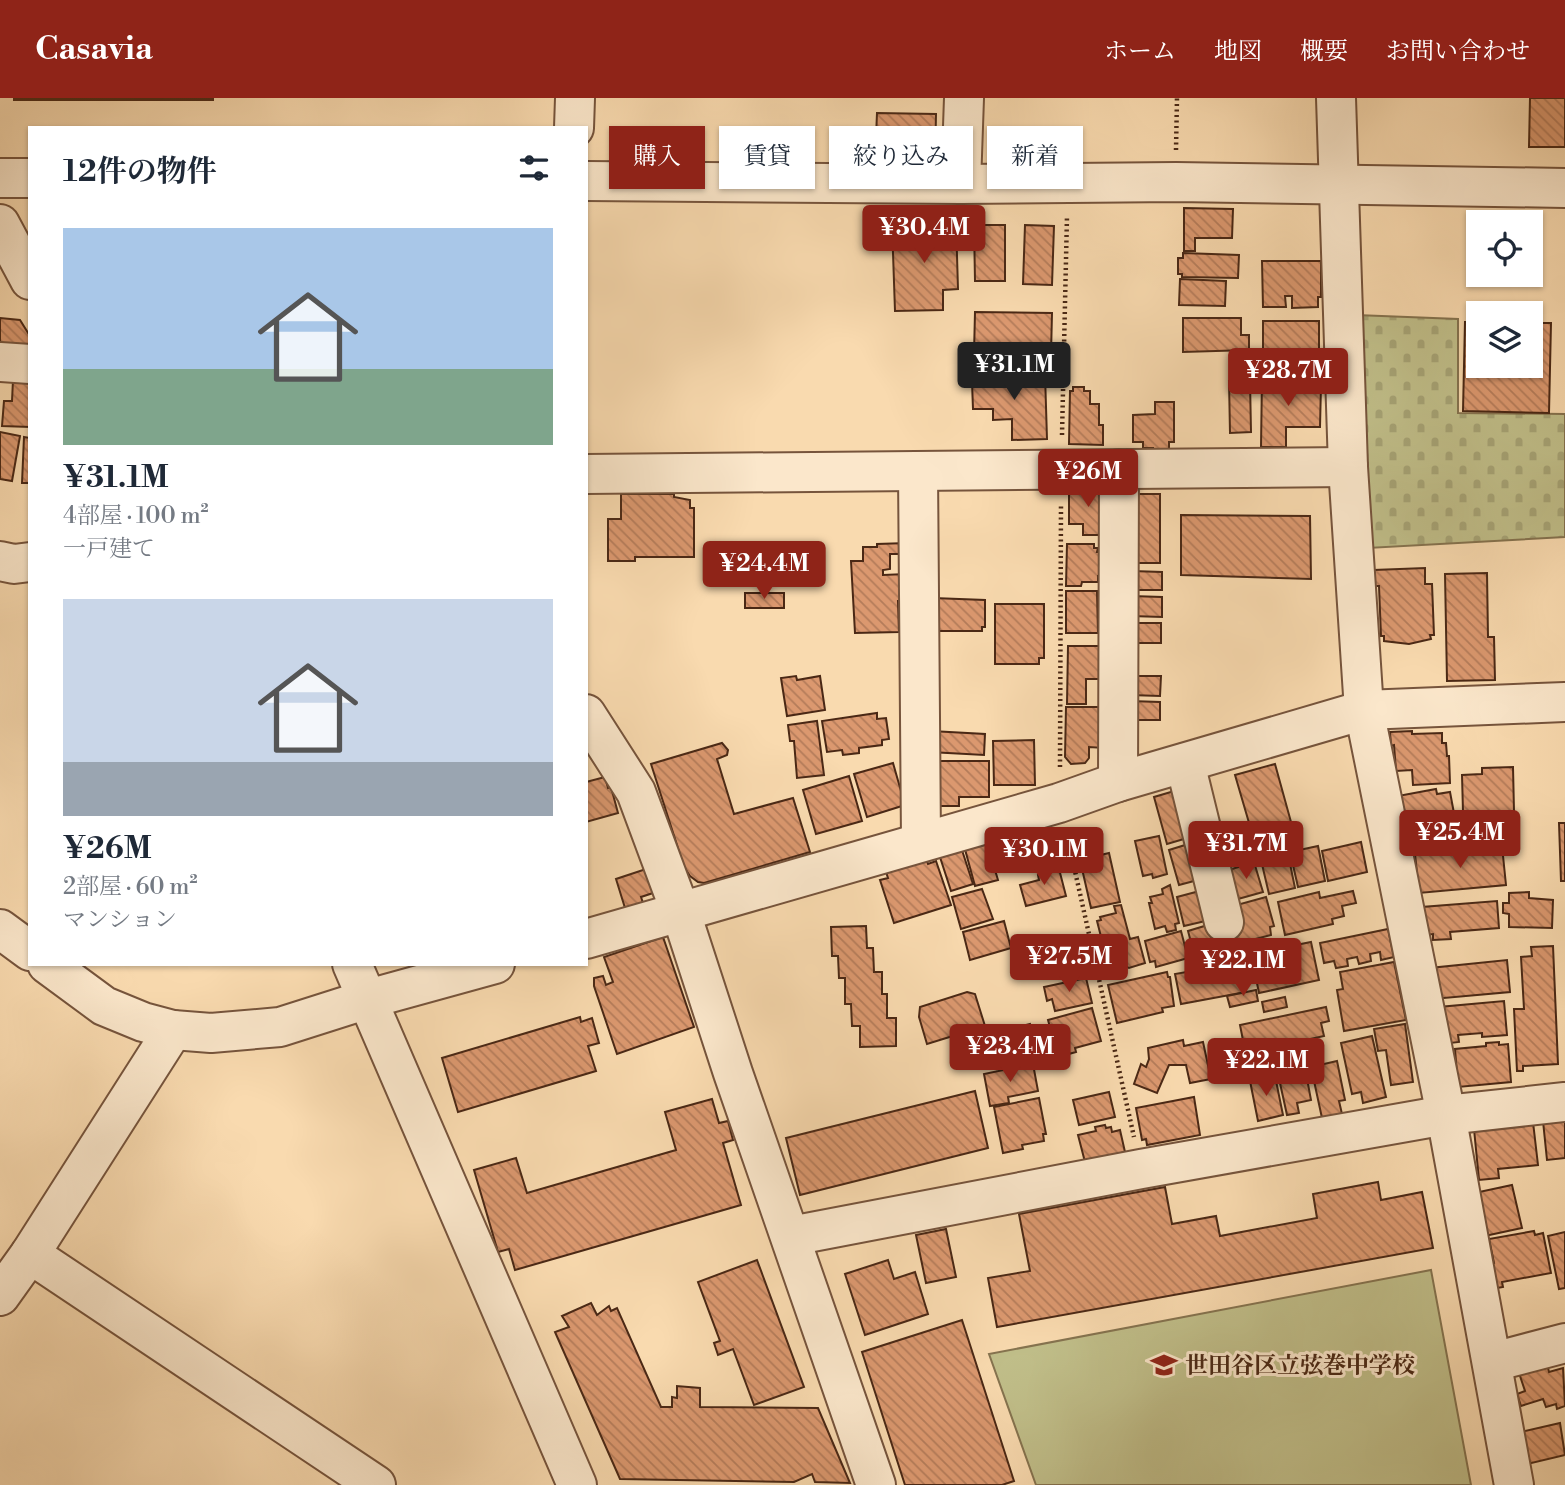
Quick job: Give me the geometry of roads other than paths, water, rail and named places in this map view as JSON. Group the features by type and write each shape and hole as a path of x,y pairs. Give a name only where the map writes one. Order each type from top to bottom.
{"street":[{"path":"574,126 576,98"},
{"path":"963,126 964,98"},
{"path":"1336,98 1348,467 1364,710 1446,1115 1514,1485"},
{"path":"0,178 28,178"},
{"path":"588,181 829,183"},
{"path":"973,184 1176,182 1565,188"},
{"path":"0,224 28,276"},
{"path":"0,362 28,364"},
{"path":"588,474 1348,467"},
{"path":"1118,782 1119,469"},
{"path":"918,471 921,841"},
{"path":"0,561 15,564 28,562"},
{"path":"588,938 1059,803 1118,782 1364,710 1565,702"},
{"path":"588,717 636,792 681,913 733,1073 876,1485"},
{"path":"1185,763 1224,922"},
{"path":"0,929 28,950"},
{"path":"50,966 104,1006 143,1022 173,1030 211,1033 280,1027 488,966"},
{"path":"353,966 577,1485"},
{"path":"0,1296 30,1254 173,1030"},
{"path":"791,1236 1141,1169 1446,1115 1565,1102"},
{"path":"30,1254 375,1485"},
{"path":"1493,1362 1565,1343"}],"place":[{"name":"世田谷区立弦巻中学校","path":"1164,1365"}]}
